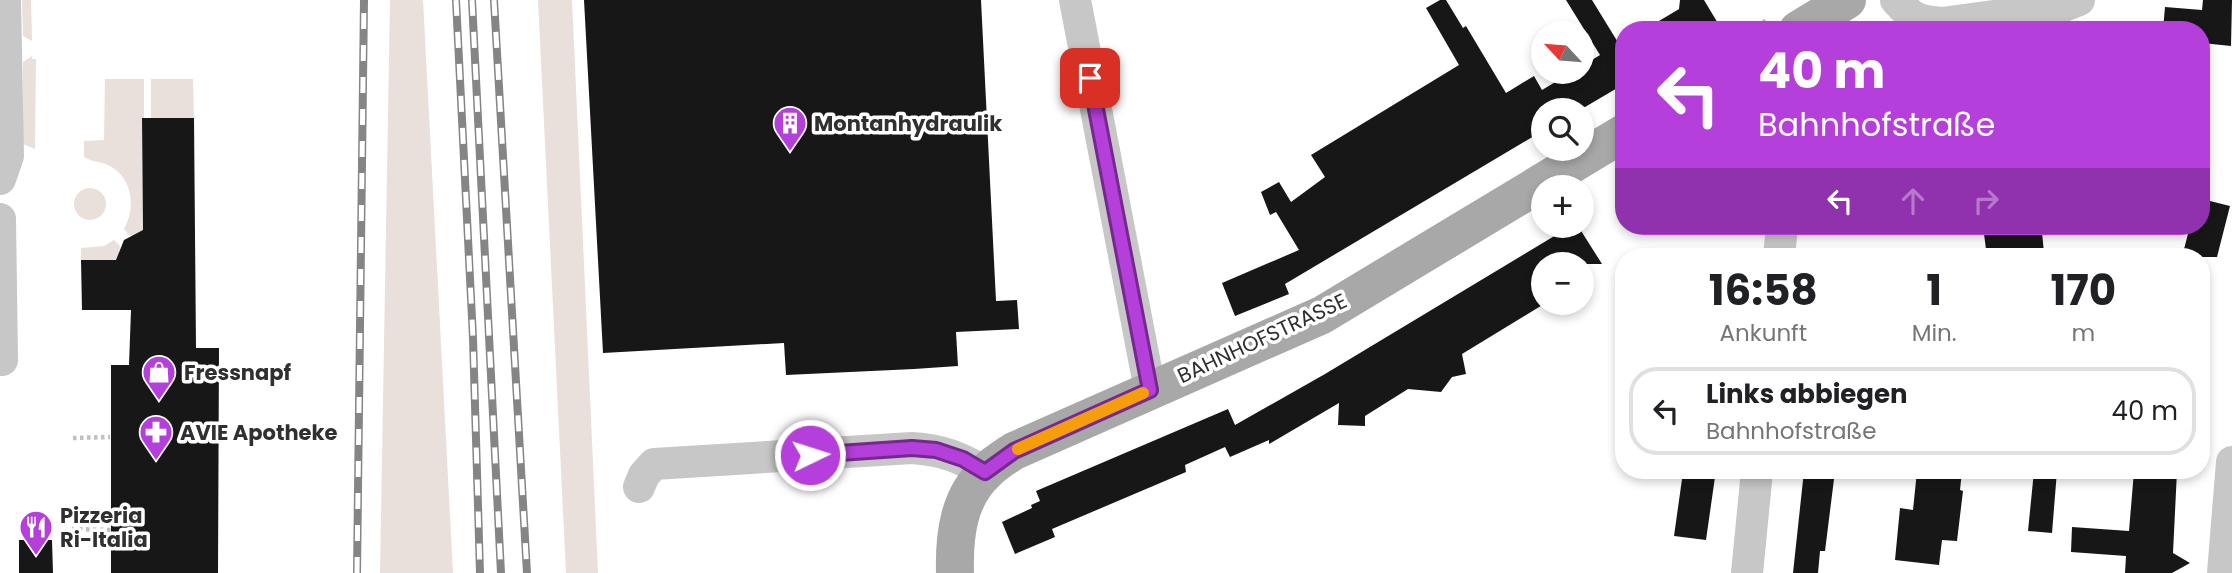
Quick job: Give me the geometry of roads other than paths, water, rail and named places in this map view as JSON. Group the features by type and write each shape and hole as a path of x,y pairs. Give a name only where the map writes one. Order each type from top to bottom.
{"main road":[{"path":"1813,21 1847,0"},
{"name":"BAHNHOFSTRASSE","path":"955,573 956,526 967,497 985,472 1014,451 1322,315 1615,138"}],"street":[{"path":"0,179 8,156 5,0"},
{"path":"1075,0 1150,390"},
{"path":"1896,0 1911,17 1921,21"},
{"path":"1957,21 2061,7 2079,0"},
{"path":"0,219 2,360"},
{"path":"639,486 654,464 912,448 936,450 963,459 985,472"},
{"path":"2223,573 2232,462"},
{"path":"1747,573 1756,479"}],"railway":[{"path":"357,573 364,0"},
{"path":"456,0 473,338 480,573"},
{"path":"472,0 501,573"},
{"path":"494,0 527,573"}],"place":[{"name":"Montanhydraulik","path":"790,153"},
{"name":"Fressnapf","path":"159,402"},
{"name":"AVIE Apotheke","path":"156,462"},
{"name":"Pizzeria Ri-Italia","path":"36,557"}]}
